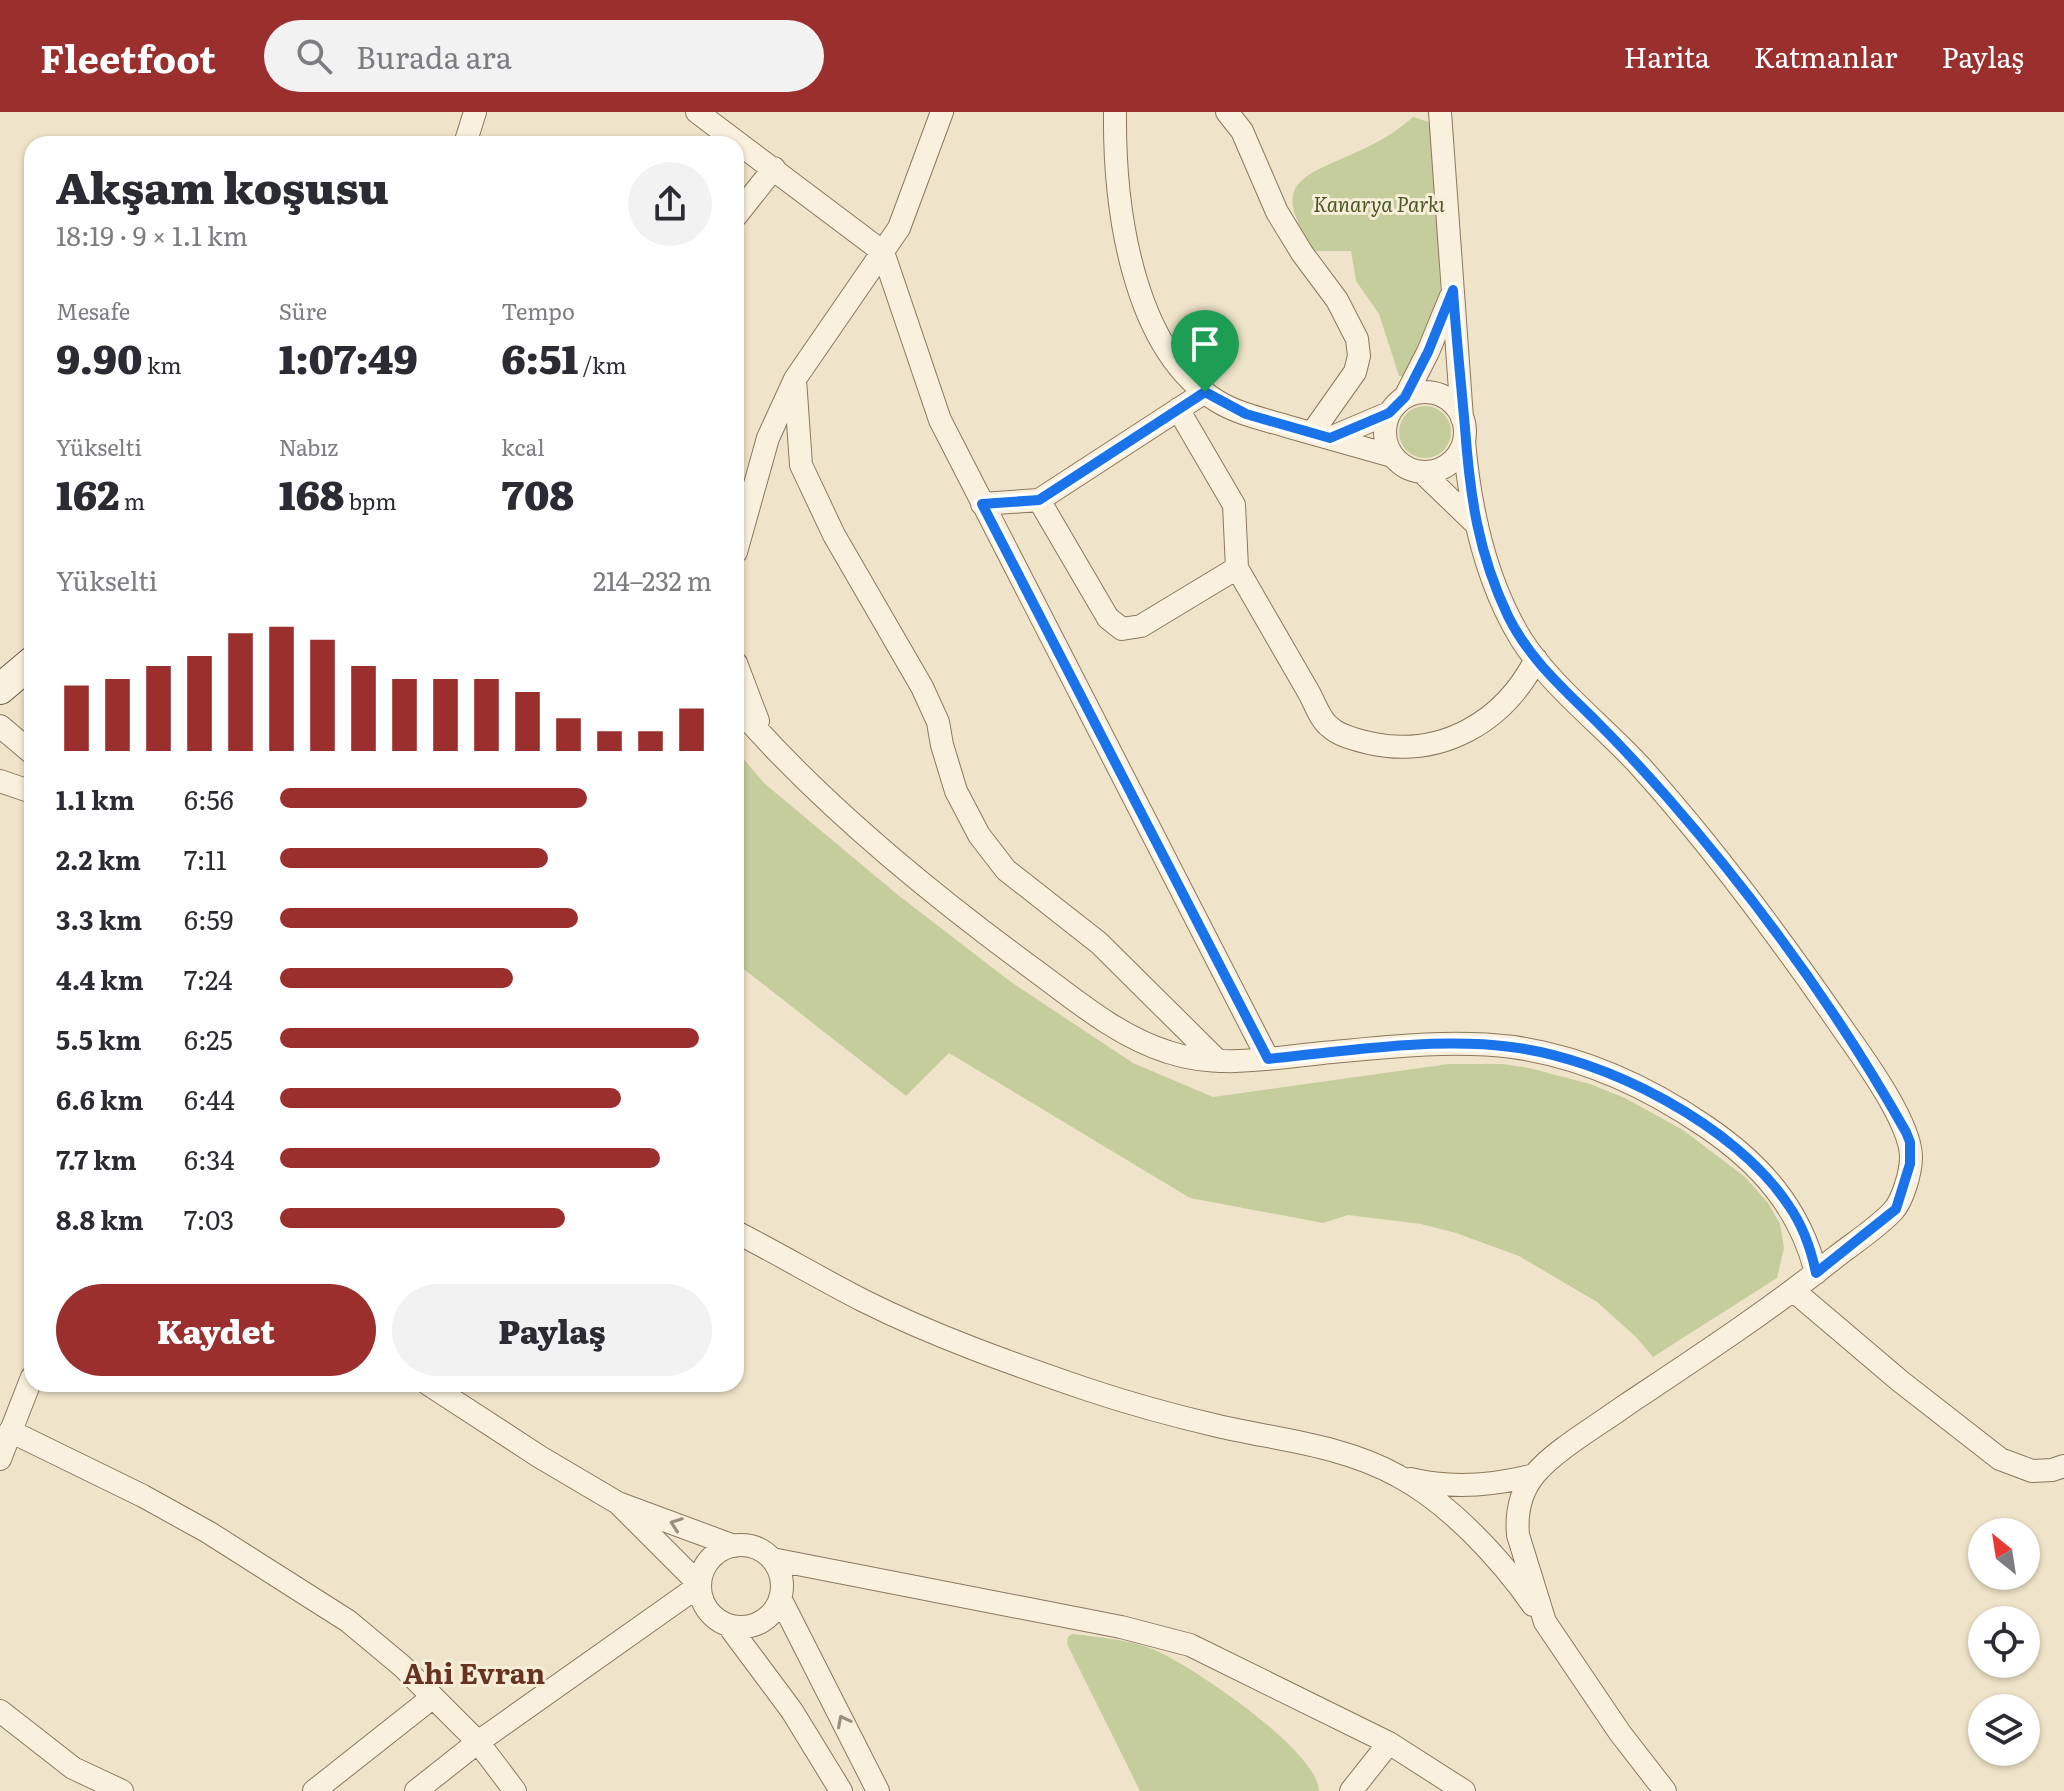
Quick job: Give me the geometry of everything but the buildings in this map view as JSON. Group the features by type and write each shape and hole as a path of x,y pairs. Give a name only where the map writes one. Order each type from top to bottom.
{"street":[{"path":"468,136 475,112"},
{"path":"697,112 730,136"},
{"path":"744,524 768,438 795,379 899,228 942,112"},
{"path":"1115,112 1119,202 1138,286 1168,349 1186,374 1205,392 1232,408 1392,456 1410,470 1422,472 1444,468 1460,452 1464,441"},
{"path":"1227,112 1244,121 1277,212 1302,253 1337,300 1359,347 1355,372 1321,436"},
{"path":"1440,112 1464,441 1477,525 1507,614 1536,659 1638,764 1725,867 1852,1042 1910,1142 1910,1164 1896,1209 1794,1291 1594,1427 1534,1475 1519,1507 1518,1535 1545,1622"},
{"path":"744,146 883,252 940,420 1268,1059"},
{"path":"744,206 774,168"},
{"path":"1321,436 1389,413 1405,397 1428,352 1453,290"},
{"path":"795,379 801,465 844,555 922,687 938,722 956,791 979,835 1019,883 1099,943 1218,1061"},
{"path":"982,504 1039,500 1205,392"},
{"path":"1405,397 1427,392 1439,395 1457,408 1462,418"},
{"path":"1178,409 1234,505 1237,568 1328,727 1362,742 1399,747 1418,747 1464,733 1503,707 1522,684 1536,659"},
{"path":"1389,413 1384,435 1392,456"},
{"path":"1422,472 1477,525"},
{"path":"1039,500 1108,618 1122,629 1141,626 1237,568"},
{"path":"0,662 24,653"},
{"path":"0,689 24,669"},
{"path":"744,684 766,740"},
{"path":"744,715 819,794 916,877 1063,991 1149,1046 1187,1058 1218,1061 1376,1048 1482,1044 1541,1052 1598,1069 1697,1120 1754,1163 1779,1191 1798,1220 1816,1273"},
{"path":"0,726 24,746"},
{"path":"0,781 24,789"},
{"path":"744,1236 864,1301 951,1340 1092,1391 1217,1426 1332,1450 1401,1477 1459,1486 1484,1485 1534,1475"},
{"path":"1794,1291 1900,1381 2000,1459 2032,1471 2064,1466"},
{"path":"0,1459 26,1392"},
{"path":"440,1392 618,1503 734,1546"},
{"path":"10,1431 143,1496 329,1607 376,1642 433,1697 478,1742 515,1791"},
{"path":"1401,1477 1461,1524 1506,1570 1620,1733 1665,1791"},
{"path":"618,1503 700,1585"},
{"path":"728,1625 754,1625 775,1610 782,1584 779,1571 772,1559 761,1550 734,1546 720,1551 709,1560 702,1572 700,1585 707,1610 728,1625 755,1659 792,1711 841,1791"},
{"path":"772,1559 1121,1627 1190,1645 1389,1743 1464,1791"},
{"path":"416,1791 478,1742 700,1585"},
{"path":"780,1598 878,1791"},
{"path":"314,1791 433,1697"},
{"path":"0,1711 73,1768 122,1791"},
{"path":"1351,1791 1389,1743"}],"green space":[{"name":"Kanarya Parkı","path":"1413,117 1432,123 1442,321 1418,379 1399,376 1379,314 1356,281 1351,251 1315,251 1300,227 1293,208 1293,194 1311,174 1378,142"},
{"path":"1425,406 1443,414 1451,432 1443,450 1425,458 1407,450 1399,432 1407,414"},
{"path":"744,759 764,783 898,895 1011,982 1133,1063 1213,1097 1449,1064 1503,1064 1590,1084 1625,1098 1683,1130 1745,1177 1768,1203 1780,1224 1784,1248 1777,1278 1653,1357 1597,1302 1519,1256 1421,1224 1348,1215 1323,1223 1190,1198 949,1053 906,1096 744,969"},
{"path":"1072,1634 1141,1645 1192,1671 1275,1732 1313,1774 1319,1791 1140,1791 1067,1644"}],"district":[{"name":"Ahi Evran","path":"474,1672"}],"route":[{"path":"1453,290 1471,497 1484,552 1507,614 1524,643 1549,675 1638,764 1760,912 1870,1068 1910,1142 1910,1164 1896,1209 1816,1273 1798,1220 1779,1191 1754,1163 1719,1135 1674,1106 1598,1069 1541,1052 1482,1044 1376,1048 1268,1059 982,504 1039,500 1205,392 1246,414 1330,438 1389,413 1405,397 1428,352 1453,290"}]}
